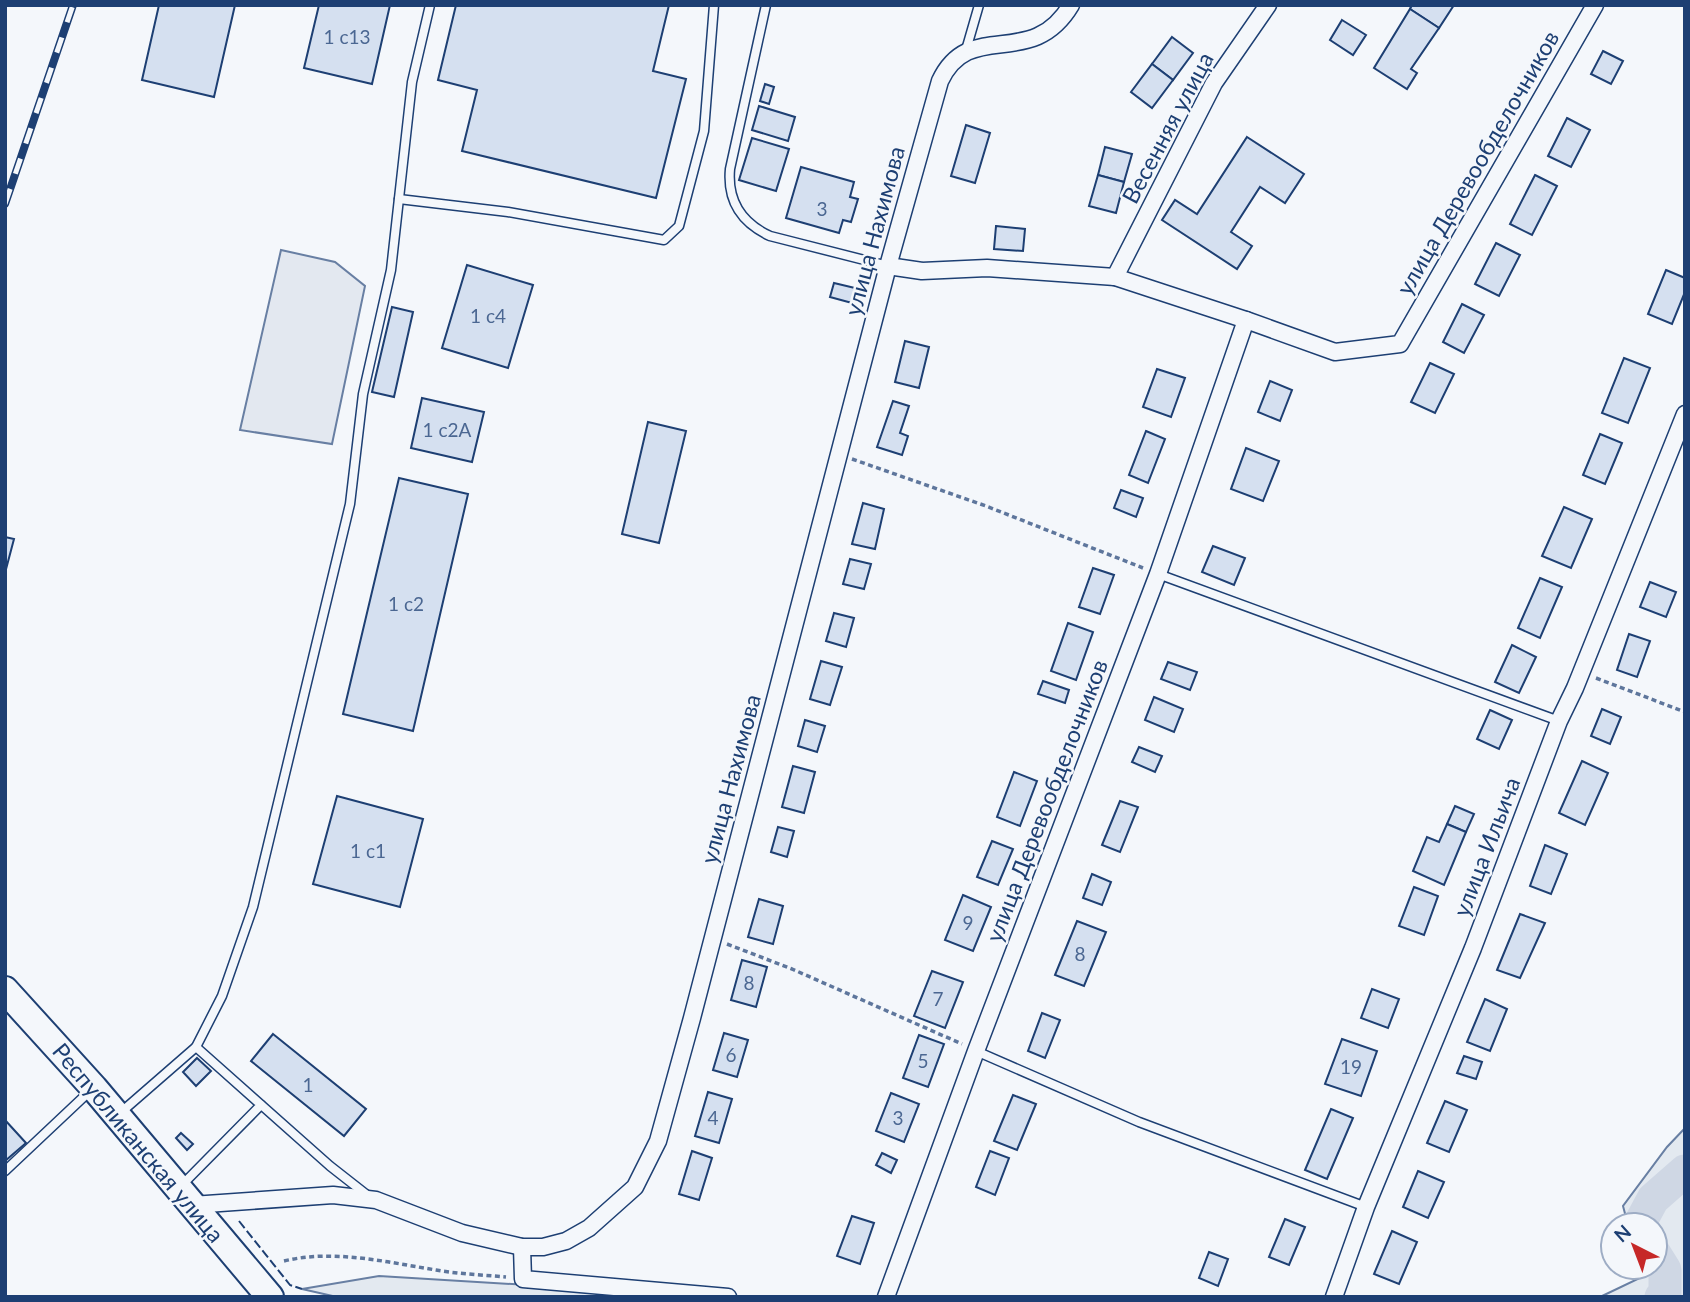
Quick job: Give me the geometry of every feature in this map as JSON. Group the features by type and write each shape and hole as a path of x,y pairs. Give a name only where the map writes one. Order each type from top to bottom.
{"main road":[{"name":"Республиканская улица","path":"5,990 94,1088 270,1297"}],"street":[{"path":"966,50 1018,44 1044,35 1065,15 1071,5"},
{"name":"Весенняя улица","path":"1115,277 1214,83 1268,5"},
{"name":"улица Деревообделочников","path":"886,1297 976,1051 1158,574 1246,320 1335,352 1400,344 1595,5"},
{"name":"улица Нахимова","path":"186,1196 333,1195 376,1200 462,1233 522,1247 543,1247 566,1241 589,1228 635,1187 657,1142 841,455 888,266 940,80 946,68 966,50"},
{"path":"888,266 922,271 987,268 1115,277 1246,320"},
{"name":"улица Ильича","path":"1334,1297 1366,1207 1473,948 1559,721 1581,673 1685,414"},
{"path":"522,1247 523,1279 727,1297"}],"lane":[{"path":"117,1116 196,1047 222,996 253,907 350,504 363,394 391,270 412,82 430,5"},
{"path":"399,199 508,212 664,240 679,226 704,131 714,5"},
{"path":"766,5 730,169 730,188 737,211 756,229 770,236 888,266"},
{"path":"966,50 978,5"},
{"path":"1158,574 1559,721"},
{"path":"196,1047 346,1180 376,1200"},
{"path":"976,1051 1139,1122 1366,1207"},
{"path":"5,1171 94,1088"},
{"path":"186,1196 261,1104"}],"path":[{"path":"841,455 986,506 1158,574"},
{"path":"1581,673 1685,712"},
{"path":"712,938 792,969 976,1051"},
{"path":"284,1262 356,1256 440,1270 523,1279"}],"shaded area":[{"path":"281,250 335,262 365,286 332,444 240,430"},
{"path":"1685,1128 1685,1297 1600,1297 1634,1281 1669,1281 1669,1211 1624,1211 1623,1206 1667,1147"},
{"path":"379,1276 725,1297 337,1297 302,1289"}],"building":[{"path":"159,5 235,5 214,97 142,80"},
{"path":"319,5 390,5 372,84 304,68"},
{"path":"456,5 669,5 653,71 686,79 656,198 462,151 477,90 438,80"},
{"path":"1412,5 1454,5 1439,28 1410,9"},
{"path":"1410,9 1439,28 1411,69 1417,73 1407,89 1374,68"},
{"path":"1342,20 1366,35 1353,55 1330,40"},
{"path":"1172,37 1193,53 1173,80 1152,64"},
{"path":"1603,51 1623,61 1611,84 1591,74"},
{"path":"1152,64 1173,80 1152,108 1131,92"},
{"path":"765,84 774,87 769,104 760,101"},
{"path":"759,106 795,117 788,141 752,130"},
{"path":"1567,118 1590,130 1571,167 1548,156"},
{"path":"966,125 990,133 975,183 951,176"},
{"path":"1247,137 1304,174 1285,203 1260,187 1231,232 1252,246 1237,269 1162,220 1175,200 1197,214"},
{"path":"752,138 789,149 776,191 739,180"},
{"path":"1105,147 1132,154 1124,182 1098,175"},
{"path":"801,167 854,182 850,197 858,199 851,222 843,220 839,233 786,218"},
{"path":"1098,175 1124,182 1116,213 1089,206"},
{"path":"1535,175 1557,186 1532,235 1510,224"},
{"path":"996,226 1025,229 1023,251 994,249"},
{"path":"1496,243 1520,255 1499,296 1475,284"},
{"path":"467,265 533,285 508,368 442,348"},
{"path":"1666,270 1685,278 1685,292 1672,324 1648,314"},
{"path":"834,283 855,288 852,303 830,297"},
{"path":"1462,304 1484,315 1464,353 1443,342"},
{"path":"392,307 413,312 394,397 372,392"},
{"path":"905,341 929,347 919,388 895,382"},
{"path":"1624,358 1650,368 1628,423 1602,413"},
{"path":"1430,363 1454,374 1435,413 1411,402"},
{"path":"1157,369 1185,378 1171,417 1143,407"},
{"path":"1270,381 1292,390 1280,421 1258,412"},
{"path":"422,398 484,412 472,462 411,448"},
{"path":"893,401 909,406 900,433 908,436 902,455 877,447"},
{"path":"648,422 686,431 659,543 622,534"},
{"path":"1146,431 1165,439 1148,483 1129,475"},
{"path":"1600,434 1622,443 1605,484 1583,475"},
{"path":"1246,448 1279,461 1263,501 1231,489"},
{"path":"399,478 468,494 413,731 343,714"},
{"path":"1121,490 1143,498 1136,517 1114,508"},
{"path":"863,503 884,509 875,549 852,544"},
{"path":"1564,507 1592,519 1571,568 1542,556"},
{"path":"5,537 14,539 5,573"},
{"path":"1213,546 1245,558 1234,585 1202,572"},
{"path":"850,559 871,564 864,589 843,584"},
{"path":"1093,568 1114,575 1100,614 1079,607"},
{"path":"1540,578 1562,587 1540,638 1518,628"},
{"path":"1650,582 1676,592 1666,617 1640,607"},
{"path":"834,613 854,618 846,647 826,641"},
{"path":"1068,623 1093,632 1076,680 1051,671"},
{"path":"1629,634 1650,641 1637,677 1617,670"},
{"path":"1512,645 1536,657 1519,693 1495,682"},
{"path":"821,661 842,667 830,705 810,699"},
{"path":"1168,662 1197,672 1190,690 1161,679"},
{"path":"1043,681 1069,690 1065,703 1038,694"},
{"path":"1154,697 1183,709 1174,732 1145,720"},
{"path":"1602,709 1621,717 1610,744 1591,736"},
{"path":"1490,710 1512,720 1499,749 1477,739"},
{"path":"805,720 825,726 817,752 798,746"},
{"path":"1139,747 1162,756 1155,772 1132,762"},
{"path":"1582,761 1608,773 1585,825 1559,813"},
{"path":"793,766 815,772 804,813 782,807"},
{"path":"1014,772 1037,781 1020,826 997,817"},
{"path":"337,796 423,819 400,907 313,884"},
{"path":"1120,801 1138,807 1120,852 1102,845"},
{"path":"1455,806 1474,814 1466,832 1447,824"},
{"path":"1447,824 1466,832 1444,885 1413,871 1427,837 1439,842"},
{"path":"778,827 794,831 787,857 771,852"},
{"path":"992,841 1013,849 998,885 977,877"},
{"path":"1545,845 1567,854 1551,894 1530,886"},
{"path":"1092,874 1111,882 1102,905 1083,898"},
{"path":"1414,887 1438,896 1424,935 1399,926"},
{"path":"963,895 991,907 973,951 945,940"},
{"path":"759,899 783,906 773,944 748,937"},
{"path":"1520,914 1545,923 1520,978 1497,970"},
{"path":"1077,921 1106,932 1084,986 1055,975"},
{"path":"742,960 767,967 756,1007 731,1000"},
{"path":"932,971 963,982 945,1028 914,1016"},
{"path":"1372,989 1399,999 1388,1028 1361,1018"},
{"path":"1485,999 1507,1009 1490,1051 1467,1042"},
{"path":"1042,1013 1060,1020 1045,1058 1028,1051"},
{"path":"724,1033 748,1040 737,1077 713,1070"},
{"path":"273,1034 366,1109 344,1136 251,1061"},
{"path":"919,1035 944,1044 928,1087 903,1078"},
{"path":"1342,1039 1377,1051 1361,1096 1325,1084"},
{"path":"1464,1056 1482,1062 1476,1079 1457,1073"},
{"path":"197,1058 211,1071 196,1086 183,1072"},
{"path":"708,1092 732,1099 719,1143 695,1136"},
{"path":"891,1093 919,1104 904,1142 876,1131"},
{"path":"1013,1095 1036,1104 1017,1150 994,1141"},
{"path":"1445,1101 1467,1110 1449,1152 1427,1143"},
{"path":"1331,1109 1353,1118 1327,1179 1305,1170"},
{"path":"5,1120 26,1143 5,1161"},
{"path":"181,1133 193,1144 187,1150 176,1138"},
{"path":"692,1151 712,1158 699,1200 679,1194"},
{"path":"990,1151 1009,1158 995,1195 976,1187"},
{"path":"882,1153 897,1160 891,1173 876,1165"},
{"path":"1418,1171 1444,1182 1428,1218 1403,1207"},
{"path":"852,1216 874,1223 860,1264 837,1256"},
{"path":"1285,1219 1305,1227 1289,1265 1269,1257"},
{"path":"1392,1231 1417,1242 1399,1284 1374,1274"},
{"path":"1209,1252 1228,1259 1218,1286 1199,1278"}],"waterway":[{"path":"1647,1211 1653,1199 1685,1171"},
{"path":"1661,1297 1665,1292 1665,1281"}],"railway":[{"path":"5,204 73,5"}],"fence":[{"path":"239,1221 290,1285 302,1289"}]}
